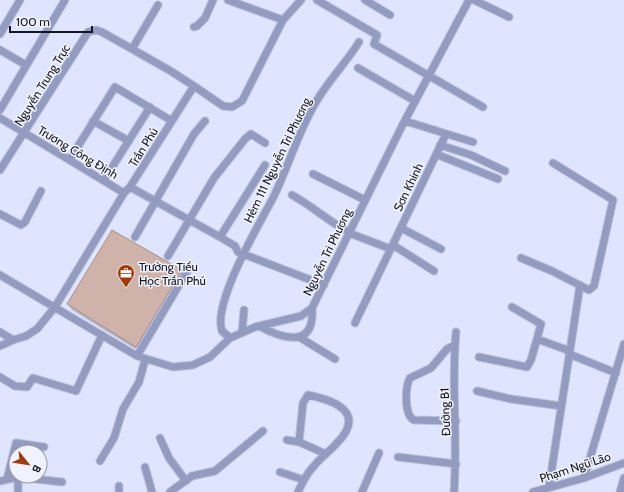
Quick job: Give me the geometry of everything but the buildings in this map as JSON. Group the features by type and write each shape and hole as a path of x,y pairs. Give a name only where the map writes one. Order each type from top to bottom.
{"street":[{"path":"0,34 20,0"},
{"path":"0,110 65,0"},
{"path":"194,27 205,18 213,0"},
{"path":"228,0 283,20"},
{"path":"158,5 132,49 194,86 223,106 232,107 242,101 283,20 301,0"},
{"path":"317,0 377,34 374,43 483,107"},
{"path":"365,0 390,15"},
{"name":"Nguyễn Tri Phương","path":"0,275 144,360 172,367 193,365 210,357 230,338 242,332 259,326 301,316 312,308 415,101 469,0"},
{"path":"474,0 509,17"},
{"name":"Nguyễn Trung Trực","path":"0,170 88,32 96,30 132,49"},
{"name":"Hẻm 111 Nguyễn Tri Phương","path":"230,338 222,331 220,317 243,253 274,195 300,132 317,100 348,60 359,42"},
{"path":"0,50 26,65"},
{"path":"358,68 415,101"},
{"name":"Trần Phú","path":"0,346 26,336 37,329 55,307 124,193 130,187 194,86"},
{"path":"70,159 115,87 172,121"},
{"path":"104,180 150,107"},
{"name":"Trương Công Định","path":"0,118 124,193"},
{"path":"93,121 128,141"},
{"path":"135,237 194,134 205,121"},
{"path":"405,121 473,142"},
{"path":"168,256 214,178 244,139 251,134 265,143"},
{"name":"Sơn Khinh","path":"355,323 446,134"},
{"path":"440,145 471,155 505,171"},
{"path":"436,154 498,179"},
{"path":"521,258 552,271 589,290 594,286 613,200 553,163"},
{"path":"220,237 265,165"},
{"path":"313,174 365,200"},
{"name":"Trương Công Định","path":"130,187 235,246 238,252 324,285"},
{"path":"0,214 21,225 25,222 41,190"},
{"path":"292,195 311,206 326,220 349,232 392,247 434,271"},
{"path":"401,228 441,249"},
{"path":"137,356 188,270"},
{"path":"549,487 580,286"},
{"path":"479,357 527,367 531,360 540,324 512,307"},
{"path":"259,326 274,334 284,337 303,336 309,327 313,316 312,308"},
{"path":"242,332 244,310"},
{"path":"0,332 13,340"},
{"name":"Đường B1","path":"454,492 456,464 456,421 454,398 456,332"},
{"path":"0,377 14,386 27,387 34,378 76,391 102,335"},
{"path":"298,337 335,359"},
{"path":"537,339 616,373"},
{"path":"584,478 624,344"},
{"path":"455,345 447,349 431,368 410,378 407,387 407,395 408,415 410,418 414,420 456,421"},
{"path":"100,461 114,438 124,409 139,382 144,360"},
{"path":"477,391 511,399 561,406"},
{"path":"298,492 313,466 336,444 347,429 349,418 347,412 336,403 325,398 308,395 303,403 299,442"},
{"path":"170,492 192,476 215,471 264,431"},
{"path":"160,438 169,458 186,481"},
{"path":"287,440 299,442 326,454"},
{"path":"362,492 379,453"},
{"path":"398,457 456,464"},
{"name":"Phạm Ngũ Lão","path":"533,492 584,478 624,463"},
{"path":"145,467 152,492"},
{"path":"280,472 304,480"},
{"path":"0,481 7,479 8,475"},
{"path":"620,492 624,480"},
{"path":"48,481 62,482"}],"place":[{"name":"Trường Tiểu Học Trần Phú","path":"126,288"}]}
